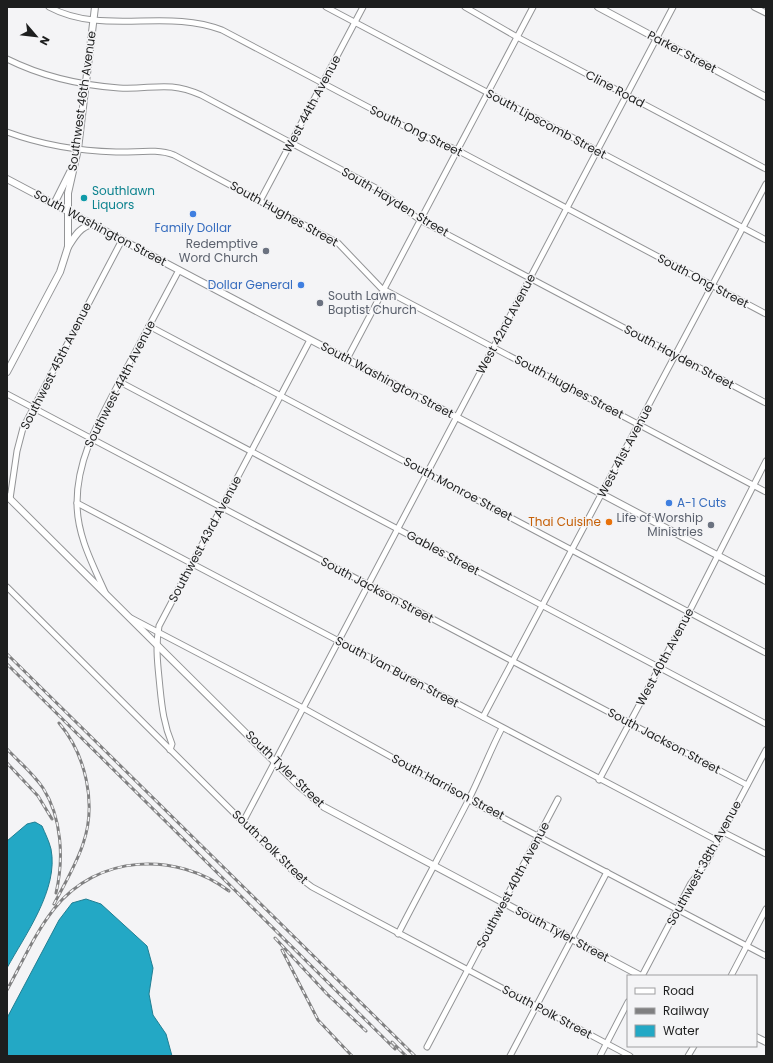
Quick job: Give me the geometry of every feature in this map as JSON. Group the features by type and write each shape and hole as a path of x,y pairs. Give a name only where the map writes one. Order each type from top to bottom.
{"main road":[{"name":"Southwest 46th Avenue","path":"7,372 60,272 68,247 68,193 77,152 95,7"},
{"name":"Parker Street","path":"598,7 766,96"},
{"path":"54,204 70,173 77,152"},
{"name":"South Washington Street","path":"7,179 766,581"},
{"path":"68,247 78,232 85,226 92,224"},
{"name":"South Tyler Street","path":"9,497 275,762 324,807 639,975"},
{"path":"757,1038 766,1042"}],"street":[{"name":"South Ong Street","path":"49,7 65,14 93,20 133,22 176,20 201,23 222,30 419,134 457,150 766,314"},
{"name":"South Lipscomb Street","path":"326,7 766,240"},
{"name":"West 44th Avenue","path":"260,201 363,7"},
{"name":"Cline Road","path":"465,7 517,37 766,169"},
{"path":"347,359 533,7"},
{"name":"West 42nd Avenue","path":"243,822 673,7"},
{"path":"754,7 766,13"},
{"name":"South Hayden Street","path":"7,59 42,75 86,84 119,88 161,86 183,88 201,95 376,188 420,220 766,402"},
{"name":"South Hughes Street","path":"7,132 37,142 77,152 167,152 338,243 350,253 374,282 383,289 766,492"},
{"name":"West 41st Avenue","path":"483,717 766,184"},
{"name":"Southwest 45th Avenue","path":"9,497 17,450 24,428 33,408 122,240"},
{"name":"Southwest 44th Avenue","path":"105,593 86,550 79,523 77,503 80,471 91,438 179,270"},
{"name":"South Monroe Street","path":"149,326 766,653"},
{"name":"Southwest 43rd Avenue","path":"170,750 172,744 161,709 156,643 159,626 310,340"},
{"name":"Gables Street","path":"120,382 766,724"},
{"name":"South Jackson Street","path":"7,394 747,786"},
{"path":"717,555 766,461"},
{"name":"South Van Buren Street","path":"77,503 718,841"},
{"name":"West 40th Avenue","path":"600,780 689,612 717,555"},
{"name":"South Polk Street","path":"7,587 300,878 312,887 398,934 630,1056"},
{"name":"South Harrison Street","path":"130,618 303,708 469,800 766,956"},
{"path":"398,934 469,800 484,769 488,754 502,728"},
{"name":"Southwest 38th Avenue","path":"642,975 677,909 723,832 766,750"},
{"path":"760,761 766,764"},
{"name":"Southwest 40th Avenue","path":"428,1047 467,970 558,799"},
{"path":"723,832 766,854"},
{"path":"510,1056 607,872"},
{"path":"732,975 766,908"},
{"path":"600,1056 627,1004"},
{"path":"688,1056 693,1047"}],"water":[{"path":"35,822 42,826 51,849 52,864 50,880 39,911 7,968 7,841 27,824"},
{"path":"86,899 101,904 147,946 153,968 149,994 153,1015 166,1034 172,1056 7,1056 7,1018 59,920 72,903"}],"railway":[{"path":"7,654 415,1056"},
{"path":"7,664 395,1049"},
{"path":"54,904 70,875 80,852 87,829 89,813 89,797 82,765 76,750 59,723"},
{"path":"7,749 30,772 43,788 54,812 60,839 59,880 56,893"},
{"path":"7,763 38,796 52,819"},
{"path":"7,990 47,918 72,891 92,877 114,869 138,864 162,865 185,869 208,878 229,891"},
{"path":"275,938 327,994 366,1031"},
{"path":"282,950 318,1020 352,1056"},
{"path":"392,1042 406,1056"}],"place":[{"name":"Southlawn Liquors","path":"84,198"},
{"name":"Family Dollar","path":"193,214"},
{"name":"Redemptive Word Church","path":"266,251"},
{"name":"Dollar General","path":"301,285"},
{"name":"South Lawn Baptist Church","path":"320,303"},
{"name":"A-1 Cuts","path":"669,503"},
{"name":"Thai Cuisine","path":"609,522"},
{"name":"Life of Worship Ministries","path":"711,525"}]}
